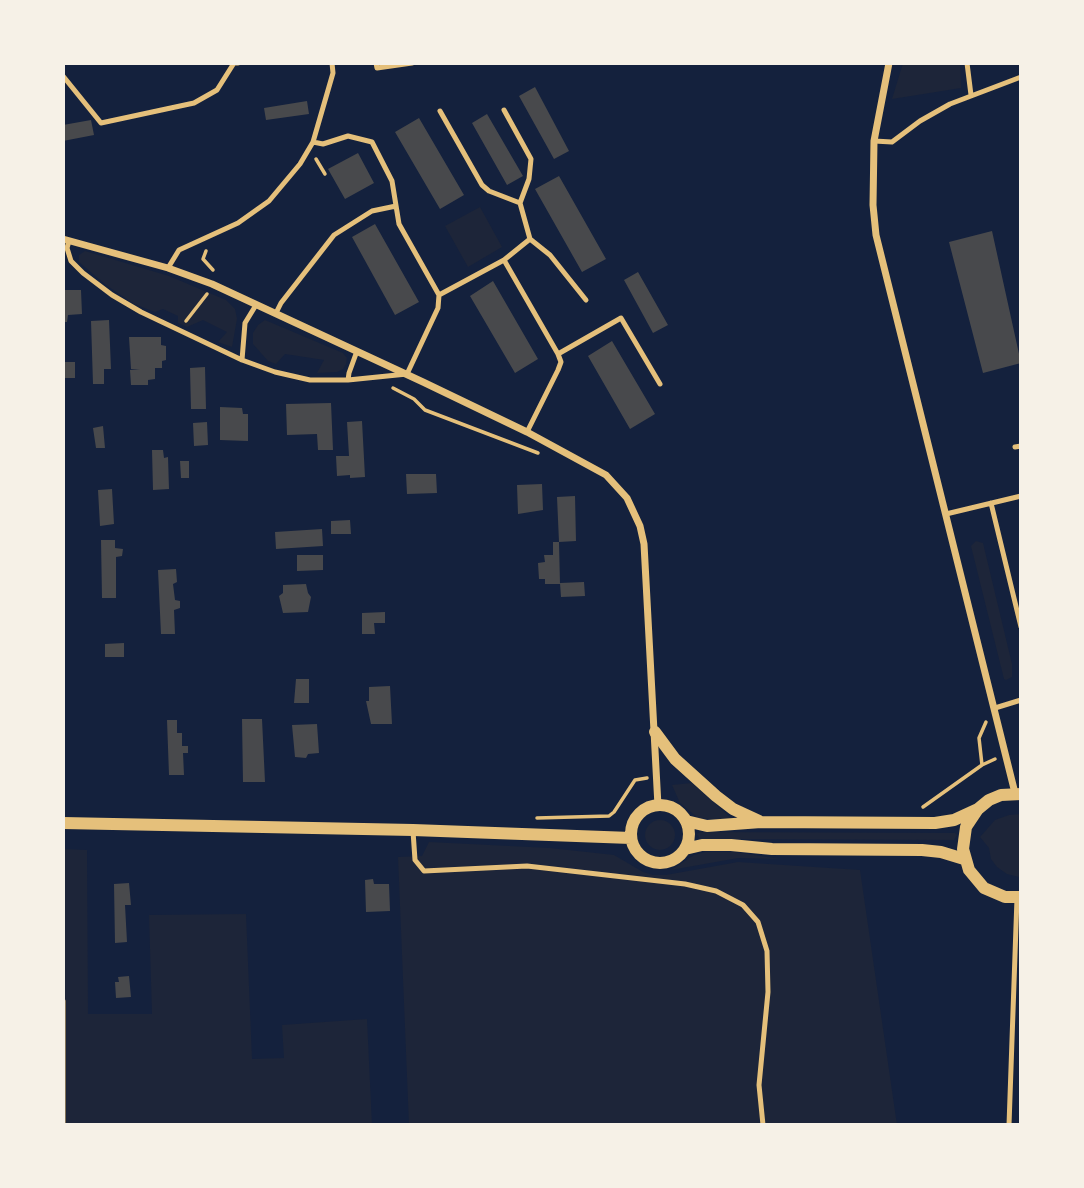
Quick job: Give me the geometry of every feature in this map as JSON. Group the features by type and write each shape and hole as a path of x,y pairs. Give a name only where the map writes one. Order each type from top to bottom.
{"street":[{"path":"686,821 707,826 762,822 935,823 954,820 1001,795 1018,794 878,248 873,205 874,141 889,63"},
{"path":"66,240 168,268 276,313 527,432 606,475 627,498 635,512 645,556 658,806"},
{"path":"655,732 675,759 726,805 762,822"},
{"path":"658,806 677,811 686,821 689,833 685,849 678,857 667,863 652,862 638,853 631,838 636,819 645,810 658,806"},
{"path":"978,809 966,827 963,838 964,859 975,880 984,888 1005,897 1019,897"},
{"path":"63,823 413,830 631,838"},
{"path":"685,849 702,845 731,845 778,849 932,850 964,859"}],"lane":[{"path":"63,76 101,123 194,103 217,90 234,64 238,63"},
{"path":"168,268 179,250 238,223 269,201 300,164 313,142 333,73 332,63"},
{"path":"376,63 377,68 412,63"},
{"path":"967,63 971,95"},
{"path":"874,141 892,142 920,121 971,95 1021,76"},
{"path":"504,110 531,159 529,179 520,203 530,239 550,255 586,300"},
{"path":"440,111 482,186 520,203"},
{"path":"66,240 68,254 83,273 125,303 242,360 275,372 310,380 348,380 407,374 438,308 439,295 399,224 392,181 372,142 348,136 323,144 313,142"},
{"path":"276,313 334,235 372,211 396,205"},
{"path":"439,295 504,260 530,239"},
{"path":"504,260 561,362 527,432"},
{"path":"242,360 245,323 256,305"},
{"path":"558,354 621,318 660,384"},
{"path":"348,380 358,351"},
{"path":"946,514 1021,496"},
{"path":"991,503 1021,627"},
{"path":"995,708 1021,700"},
{"path":"413,830 415,860 424,871 527,866 685,884 716,891 743,905 758,922 767,951 768,992 759,1085 763,1125"},
{"path":"1009,1125 1019,897"},
{"path":"63,1001 63,1125"}],"path":[{"path":"316,159 325,174"},
{"path":"178,330 209,292"},
{"path":"383,387 394,388 414,399 425,410 541,454"},
{"path":"414,399 417,392"},
{"path":"982,765 979,735 995,708"},
{"path":"921,808 991,760"},
{"path":"527,818 609,816 635,780 643,778"}],"shaded area":[{"path":"903,63 960,63 961,88 892,99"},
{"path":"480,207 502,247 468,267 445,226"},
{"path":"85,251 169,276 226,300 235,309 237,319 232,347 218,342 227,332 203,320 187,327 178,323 178,316 163,309 155,312 134,304 79,262 79,255"},
{"path":"265,320 343,353 347,358 346,364 337,372 317,373 324,360 285,354 276,364 268,361 253,344 253,333"},
{"path":"976,541 983,543 1012,664 1012,677 1006,680 971,546"},
{"path":"692,783 732,819 731,821 698,818 680,803 672,785"},
{"path":"1021,814 1019,877 1007,874 997,867 991,859 989,848 980,837 995,820"},
{"path":"660,820 671,824 675,835 671,846 660,850 649,846 645,835 649,824"},
{"path":"697,834 957,835 954,840 700,839"},
{"path":"429,842 550,848 614,855 653,875 738,862 860,870 897,1125 409,1125 398,857 422,856"},
{"path":"63,849 87,850 88,1014 152,1014 149,915 246,914 252,1059 284,1058 282,1025 367,1019 372,1125 63,1125"},
{"path":"705,852 735,852 780,859 738,858 671,870 694,855"}],"building":[{"path":"535,87 569,151 554,159 519,96"},
{"path":"307,101 309,114 266,120 264,108"},
{"path":"487,114 523,176 507,185 472,123"},
{"path":"419,118 464,195 440,209 395,132"},
{"path":"91,120 94,135 63,141 63,125"},
{"path":"358,153 374,183 345,199 328,169"},
{"path":"559,176 606,259 582,272 535,189"},
{"path":"375,224 419,302 395,315 352,237"},
{"path":"992,231 1021,363 983,373 949,242"},
{"path":"638,272 668,325 653,333 624,280"},
{"path":"493,281 538,359 515,373 470,296"},
{"path":"63,290 81,290 82,314 68,315 67,322 63,322"},
{"path":"109,320 111,369 104,369 104,384 93,384 91,321"},
{"path":"129,337 161,337 161,345 166,346 166,360 162,361 162,368 155,368 155,379 148,380 148,385 131,385 130,370 140,369 131,369"},
{"path":"612,341 655,414 630,429 588,356"},
{"path":"63,362 75,362 75,378 63,378"},
{"path":"205,367 206,409 191,409 190,368"},
{"path":"331,403 333,450 318,450 317,434 287,435 286,404"},
{"path":"220,407 242,408 243,414 248,414 248,441 220,440"},
{"path":"362,421 365,477 337,476 336,456 349,456 347,422"},
{"path":"207,422 208,445 194,446 193,423"},
{"path":"103,426 105,448 96,448 93,428"},
{"path":"152,450 163,450 164,458 168,457 169,489 153,490"},
{"path":"180,461 189,461 189,478 181,478"},
{"path":"406,474 436,474 437,493 407,494"},
{"path":"542,484 543,510 518,514 517,485"},
{"path":"112,489 114,524 100,526 98,490"},
{"path":"575,496 576,541 559,542 557,497"},
{"path":"350,520 351,534 331,534 331,521"},
{"path":"322,529 323,546 276,549 275,532"},
{"path":"101,540 115,540 115,548 123,549 122,556 116,557 116,598 102,598"},
{"path":"553,542 559,542 560,584 545,584 545,579 539,579 538,563 545,562 544,555 553,555"},
{"path":"297,555 323,555 323,570 297,571"},
{"path":"176,569 177,582 173,584 175,600 180,601 180,608 174,610 175,634 161,634 158,570"},
{"path":"584,582 585,596 561,597 560,583"},
{"path":"306,584 311,597 308,612 283,613 279,596 283,593 283,585"},
{"path":"385,612 385,623 374,623 375,634 362,634 362,613"},
{"path":"124,643 124,657 105,657 105,644"},
{"path":"296,679 309,679 309,703 294,703"},
{"path":"390,686 392,724 371,724 366,701 369,701 369,687"},
{"path":"242,719 262,719 265,782 243,782"},
{"path":"167,720 177,720 177,733 182,733 182,746 188,746 188,753 183,753 184,775 169,775"},
{"path":"317,724 319,753 308,754 306,758 295,757 292,725"},
{"path":"373,879 374,884 389,884 390,911 366,912 365,880"},
{"path":"129,883 131,905 125,905 127,942 115,943 114,884"},
{"path":"129,976 131,997 116,998 115,982 119,982 118,977"}]}
